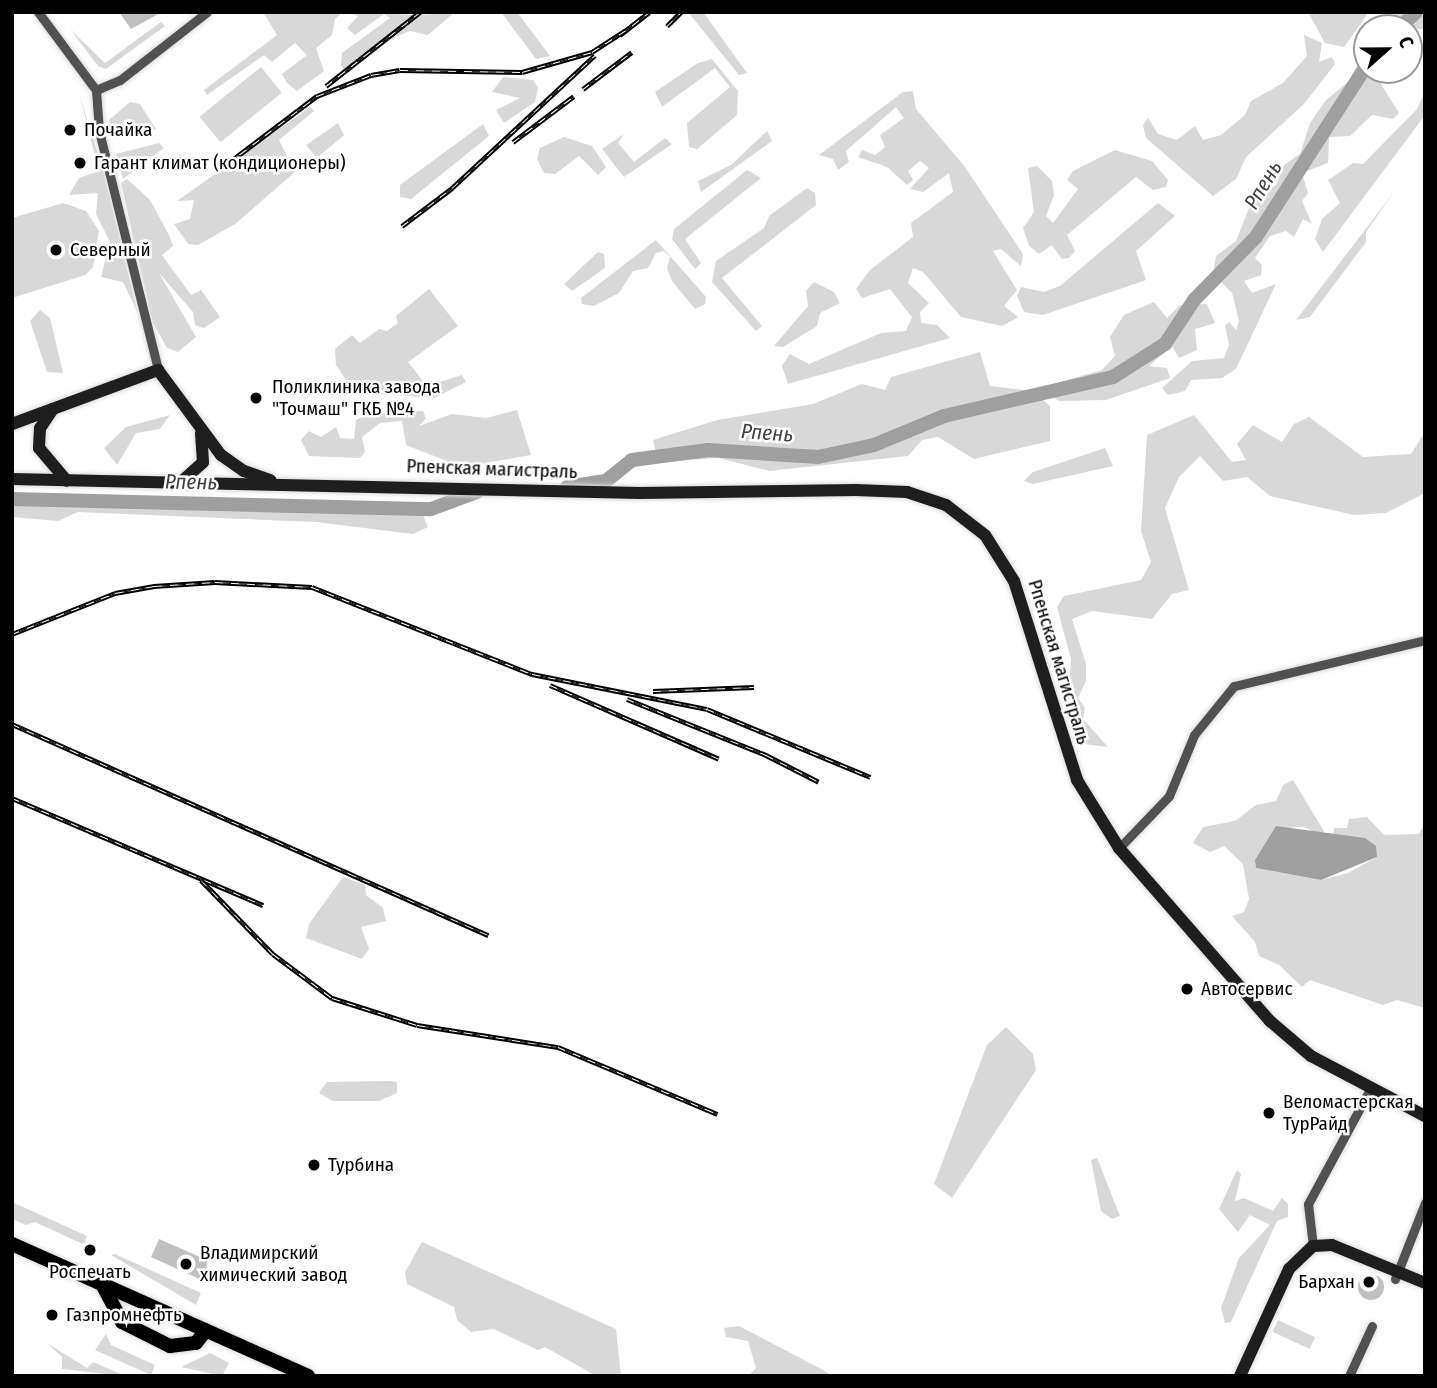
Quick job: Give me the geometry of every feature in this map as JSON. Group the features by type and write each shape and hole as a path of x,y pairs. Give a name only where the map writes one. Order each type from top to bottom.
{"main road":[{"path":"13,423 158,370"},
{"name":"Рпенская магистраль","path":"158,370 201,430 244,471 280,483"},
{"path":"62,404 43,419 38,438 43,458 67,481"},
{"path":"177,485 197,473 203,463 201,430"},
{"name":"Рпенская магистраль","path":"12,480 177,485 280,483 640,493 907,492 967,520 991,543 1014,581 1077,779 1119,848 1270,1021 1311,1056 1369,1091 1425,1116"},
{"path":"12,1244 309,1376"},
{"path":"1240,1376 1289,1269 1313,1246 1332,1245 1395,1274 1425,1283"},
{"path":"102,1284 122,1322 170,1346 196,1343 206,1329"}],"street":[{"path":"38,12 96,90 99,131 158,370"},
{"path":"96,90 120,80 207,12"},
{"path":"1119,848 1169,796 1194,735 1234,686 1425,640"},
{"path":"1313,1246 1308,1204 1369,1091"},
{"path":"1395,1274 1425,1203"},
{"path":"1349,1376 1373,1326"}],"shaded area":[{"path":"263,12 343,12 335,19 332,35 316,48 324,71 297,91 287,83 282,74 307,55 295,43 272,62 264,55 207,95 204,90 277,35"},
{"path":"348,12 420,15 455,12 428,35 410,31 386,41 348,73 341,66 342,53 390,18 384,14 355,35 347,28 358,16"},
{"path":"501,12 517,12 550,56 536,59"},
{"path":"688,12 703,12 747,73 739,75"},
{"path":"1308,12 1369,12 1353,14 1353,34 1344,47 1325,43"},
{"path":"1425,12 1425,29 1423,14 1396,14"},
{"path":"161,22 165,26 106,69 98,66 70,29 105,63"},
{"path":"1304,35 1322,43 1319,62 1332,57 1335,64 1304,104 1246,157 1236,179 1213,196 1146,138 1143,125 1148,118 1158,134 1177,140 1195,126 1203,140 1221,135 1245,115 1251,101 1283,83 1307,56"},
{"path":"712,59 738,91 737,115 697,149 689,147 687,123 730,87 715,68 662,107 655,92 698,63"},
{"path":"261,67 282,93 220,142 200,117"},
{"path":"1353,73 1353,84 1381,84 1399,113 1393,119 1372,115 1350,136 1329,137 1328,163 1302,173 1308,193 1302,201 1312,224 1303,219 1294,237 1286,231 1270,236 1255,258 1262,265 1261,275 1244,281 1252,293 1276,284 1236,369 1222,378 1191,380 1185,391 1168,395 1162,388 1192,361 1224,358 1229,345 1225,326 1229,322 1236,330 1239,321 1232,293 1213,273 1216,256 1236,241 1253,198 1276,185 1284,165 1300,154 1310,123 1326,100 1348,82"},
{"path":"503,77 533,80 538,88 535,102 504,123 496,110 520,98 492,92"},
{"path":"913,91 916,109 965,167 1023,254 1021,266 1001,249 993,251 1017,290 1004,306 1018,317 1002,326 961,317 923,272 913,268 908,283 929,303 920,312 921,323 937,325 950,338 788,384 782,366 790,354 809,364 881,333 906,331 912,317 890,289 862,298 856,289 870,270 913,237 911,223 953,192 949,173 923,192 910,189 929,168 920,161 908,171 913,180 907,185 887,167 858,157 862,150 875,155 885,147 880,135 904,118 896,107 846,151 849,162 838,170 833,159 819,155 903,92"},
{"path":"1425,91 1425,115 1323,252 1315,239 1322,219 1340,203 1328,180 1353,163 1363,164 1417,109"},
{"path":"79,93 104,174 137,311 123,282 101,277 110,242 96,214 98,193 69,195 79,178 99,171"},
{"path":"130,102 140,104 156,129 114,139 109,120"},
{"path":"310,107 314,111 279,140 295,172 235,224 198,245 188,244 174,224 190,219 194,200 177,201"},
{"path":"338,123 344,135 317,158 306,145"},
{"path":"483,124 489,136 411,199 400,197 400,185"},
{"path":"767,131 772,141 701,192 698,181 731,165"},
{"path":"624,134 618,143 634,162 665,138 672,144 624,177 602,149"},
{"path":"564,137 592,146 606,167 598,175 579,156 555,174 544,173 537,159 540,148"},
{"path":"159,143 164,148 123,179 116,154"},
{"path":"1115,150 1152,161 1168,180 1166,187 1153,190 1136,177 1067,235 1075,251 1069,258 1062,259 1052,245 1039,254 1029,246 1023,228 1034,212 1028,168 1037,166 1052,181 1054,195 1046,216 1053,223 1078,189 1067,180 1073,171"},
{"path":"747,170 761,178 685,239 701,263 695,269 672,239 674,229"},
{"path":"127,179 150,200 169,235 173,246 162,255 191,295 201,290 220,317 204,328 195,325 193,312 159,273 196,337 178,352 167,348 153,323 121,183"},
{"path":"807,188 815,193 816,205 722,278 762,326 756,331 712,282 716,261 764,228 769,216"},
{"path":"1394,192 1366,232 1366,242 1310,317 1296,320"},
{"name":"Северный","path":"63,203 86,211 99,231 93,267 85,275 12,298 12,218"},
{"path":"1158,203 1175,216 1136,251 1146,280 1043,315 1024,312 1017,296 1021,287 1044,292 1060,286"},
{"path":"656,240 706,297 705,304 695,309 672,281 667,268 670,257 664,251 656,253 648,268 633,271 619,293 594,306 582,304 581,298"},
{"path":"598,252 604,254 605,268 572,291 564,284"},
{"path":"814,282 834,292 840,303 820,313 817,326 783,347 774,346 808,306 806,291"},
{"path":"429,289 458,326 408,362 427,386 462,375 466,382 434,398 354,392 336,365 335,349 352,335 360,343 379,329 387,331 398,323 396,316"},
{"path":"1154,302 1167,318 1180,305 1207,304 1215,323 1195,329 1197,350 1179,358 1172,346 1149,366 1167,368 1170,378 1106,400 1060,401 1036,389 1102,370 1115,356 1110,337 1124,315"},
{"path":"40,310 50,318 63,373 47,372 30,321"},
{"path":"980,352 990,386 1032,391 1050,406 1050,441 974,459 938,437 922,440 908,456 769,471 719,458 658,462 653,440 717,420 813,404 862,384 885,390 891,377"},
{"path":"517,410 531,455 462,467 406,445 402,421 380,423 362,437 365,452 360,458 309,456 301,440 309,431 321,437 336,427 340,438 354,439 356,420 368,414 423,411 426,418 419,426 452,414 486,418"},
{"path":"170,415 160,429 136,433 117,465 104,448 126,427"},
{"path":"1194,415 1232,462 1246,460 1237,444 1253,425 1282,442 1294,424 1309,417 1363,457 1411,454 1425,432 1425,493 1386,513 1354,515 1270,496 1247,477 1223,481 1200,456 1179,477 1165,508 1189,590 1172,594 1152,619 1092,611 1072,619 1086,664 1086,681 1078,698 1085,708 1083,719 1108,747 1085,744 1068,707 1071,659 1057,607 1064,596 1141,580 1151,562 1141,531 1147,435"},
{"path":"1105,448 1113,466 1033,484 1024,481 1033,472"},
{"path":"12,503 422,513 428,527 413,534 316,522 78,512 58,521 12,517"},
{"path":"1293,780 1324,831 1321,835 1304,827 1284,828 1255,860 1256,868 1321,880 1348,873 1377,857 1365,838 1333,837 1334,828 1347,828 1349,819 1367,817 1384,835 1419,834 1425,822 1425,1008 1397,1000 1383,1005 1310,980 1302,987 1279,965 1259,956 1255,942 1232,916 1244,912 1249,899 1243,864 1224,846 1210,852 1193,843 1203,827 1235,821 1256,805 1276,801 1283,785"},
{"path":"1276,826 1365,838 1376,846 1377,857 1321,880 1256,868 1255,860"},
{"path":"343,877 365,885 366,895 383,908 386,921 361,927 369,949 362,959 306,938 309,924"},
{"path":"1006,1027 1033,1054 1036,1070 952,1198 934,1184 987,1045"},
{"path":"327,1082 397,1082 397,1093 379,1101 333,1101 319,1093"},
{"path":"1097,1158 1120,1216 1112,1219 1101,1211 1091,1160"},
{"path":"1237,1170 1241,1174 1235,1201 1244,1198 1273,1211 1282,1198 1288,1204 1288,1217 1277,1221 1231,1322 1225,1323 1221,1308 1239,1258 1270,1225 1250,1215 1238,1232 1219,1209"},
{"path":"12,1202 87,1236 85,1241 102,1253 35,1222 26,1225 12,1219"},
{"path":"422,1242 616,1329 621,1376 596,1376 545,1347 538,1350 494,1329 471,1332 457,1320 454,1307 407,1284 405,1272"},
{"path":"115,1254 201,1293 196,1305 111,1255"},
{"path":"1278,1320 1315,1337 1310,1349 1273,1332"},
{"path":"739,1326 832,1376 748,1376 756,1368 748,1341 726,1337 724,1328"},
{"path":"106,1334 111,1345 155,1365 151,1375 95,1350"},
{"path":"47,1343 87,1368 93,1362 125,1376 62,1369 62,1357"},
{"path":"210,1353 229,1363 222,1376 181,1367"}],"building":[{"path":"119,12 162,12 131,29"},
{"name":"Владимирский химический завод","path":"159,1239 207,1260 206,1282 151,1257"},
{"path":"1371,1274 1380,1278 1384,1287 1380,1296 1371,1300 1362,1296 1358,1287 1362,1278"}],"waterway":[{"name":"Рпень","path":"567,487 606,481 632,460 708,450 818,457 874,445 944,416 1113,377 1165,344 1194,300 1256,237 1355,84"},
{"name":"Рпень","path":"12,499 431,509 477,492"}],"railway":[{"path":"326,86 420,12"},
{"path":"620,35 649,12"},
{"path":"667,26 681,12"},
{"path":"227,164 317,96 371,75 400,70 522,72 592,52 626,30"},
{"path":"583,89 632,52"},
{"path":"402,226 452,188 595,55"},
{"path":"513,142 574,96"},
{"path":"12,634 115,593 154,586 215,582 312,587 532,674 707,709 870,777"},
{"path":"550,685 719,759"},
{"path":"653,691 754,687"},
{"path":"627,699 766,755 819,782"},
{"path":"12,724 488,935"},
{"path":"12,798 263,905"},
{"path":"201,880 273,954 332,998 417,1025 558,1047 717,1114"}],"place":[{"name":"Почайка","path":"70,130"},
{"name":"Гарант климат (кондиционеры)","path":"80,163"},
{"name":"Северный","path":"56,250"},
{"name":"Поликлиника завода \"Точмаш\" ГКБ №4","path":"256,398"},
{"name":"Автосервис","path":"1187,989"},
{"name":"Веломастерская ТурРайд","path":"1269,1113"},
{"name":"Турбина","path":"314,1165"},
{"name":"Роспечать","path":"90,1250"},
{"name":"Владимирский химический завод","path":"186,1264"},
{"name":"Бархан","path":"1369,1282"},
{"name":"Газпромнефть","path":"52,1315"}]}
